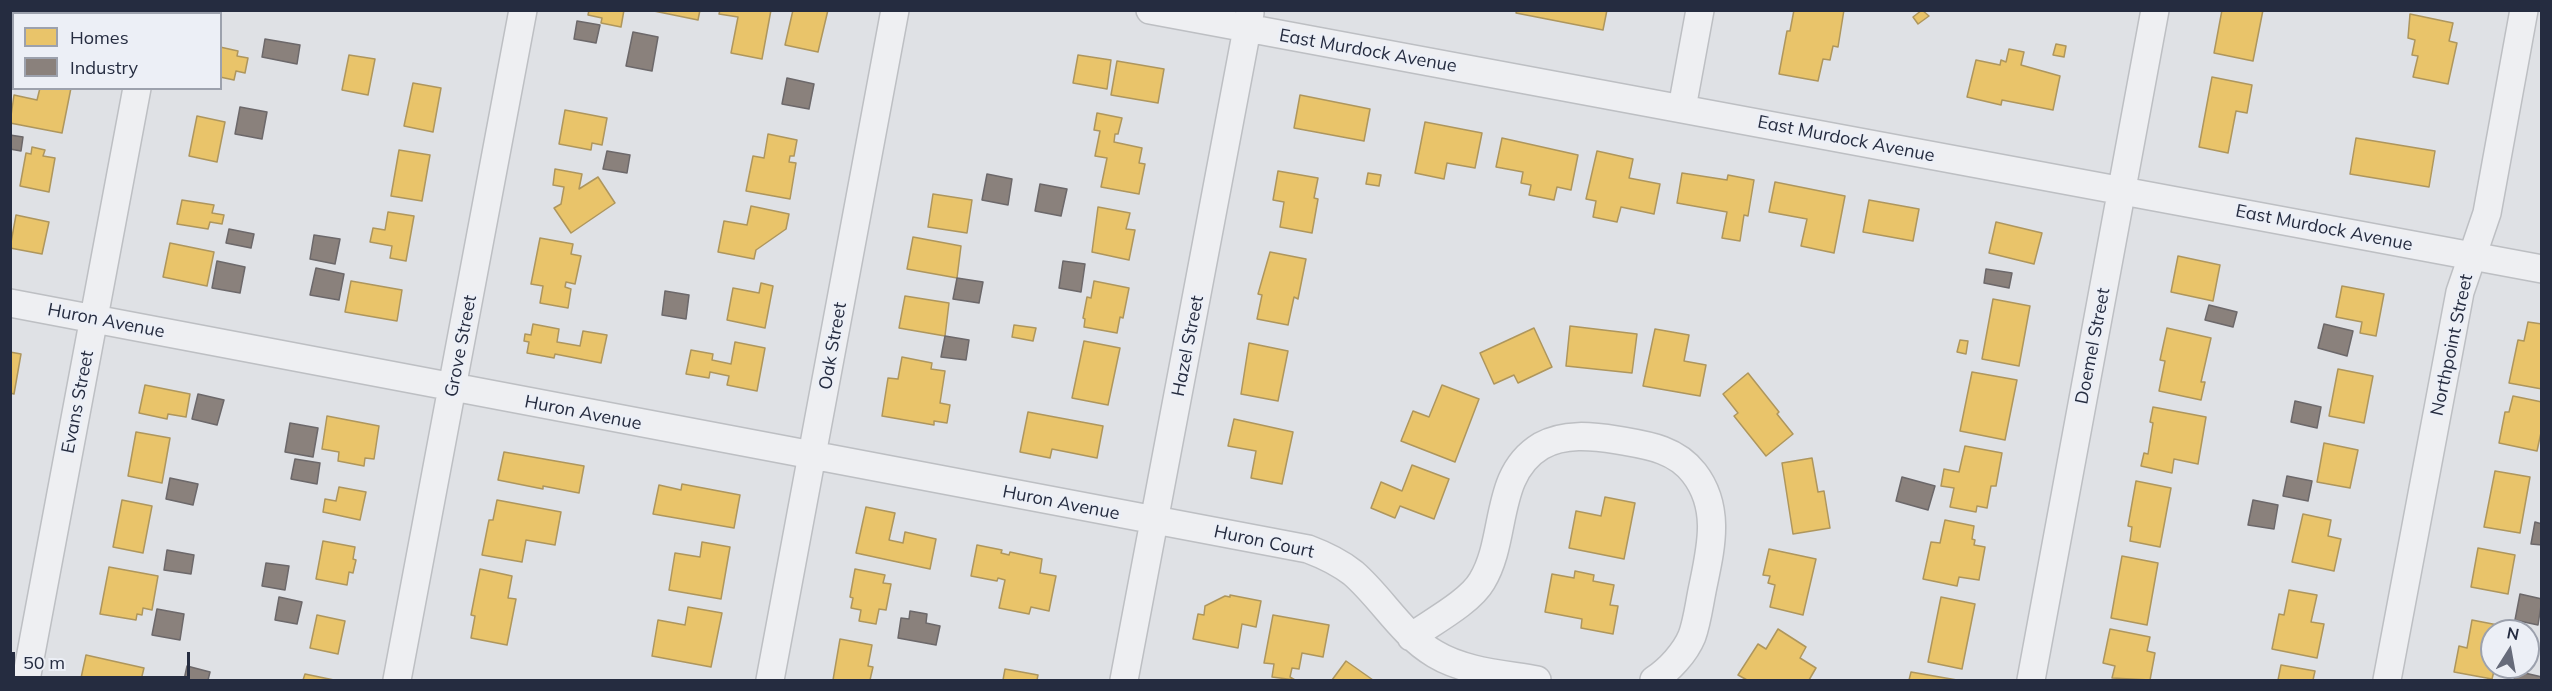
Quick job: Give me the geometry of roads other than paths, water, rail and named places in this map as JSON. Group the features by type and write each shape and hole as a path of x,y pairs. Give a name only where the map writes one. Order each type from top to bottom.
{"street":[{"name":"Grove Street","path":"397,681 523,10"},
{"name":"Oak Street","path":"770,681 895,10"},
{"name":"East Murdock Avenue","path":"1150,10 1249,20 1682,108 2541,269"},
{"path":"1682,108 1700,10"},
{"name":"Doemel Street","path":"2031,681 2155,10"},
{"name":"Northpoint Street","path":"2387,681 2460,292 2487,213 2524,10"},
{"name":"Hazel Street","path":"1124,681 1249,20"},
{"name":"Evans Street","path":"26,681 137,90"},
{"name":"Huron Avenue","path":"10,303 1155,521"},
{"path":"1411,637 1468,596 1481,583 1490,566 1507,490 1514,474 1542,446 1582,436 1653,446 1677,458 1695,474 1705,492 1711,511 1713,533 1692,637 1678,657 1654,681"},
{"name":"Huron Court","path":"1155,521 1308,549 1323,555 1353,574 1411,637 1436,655 1470,668 1537,681"}]}
